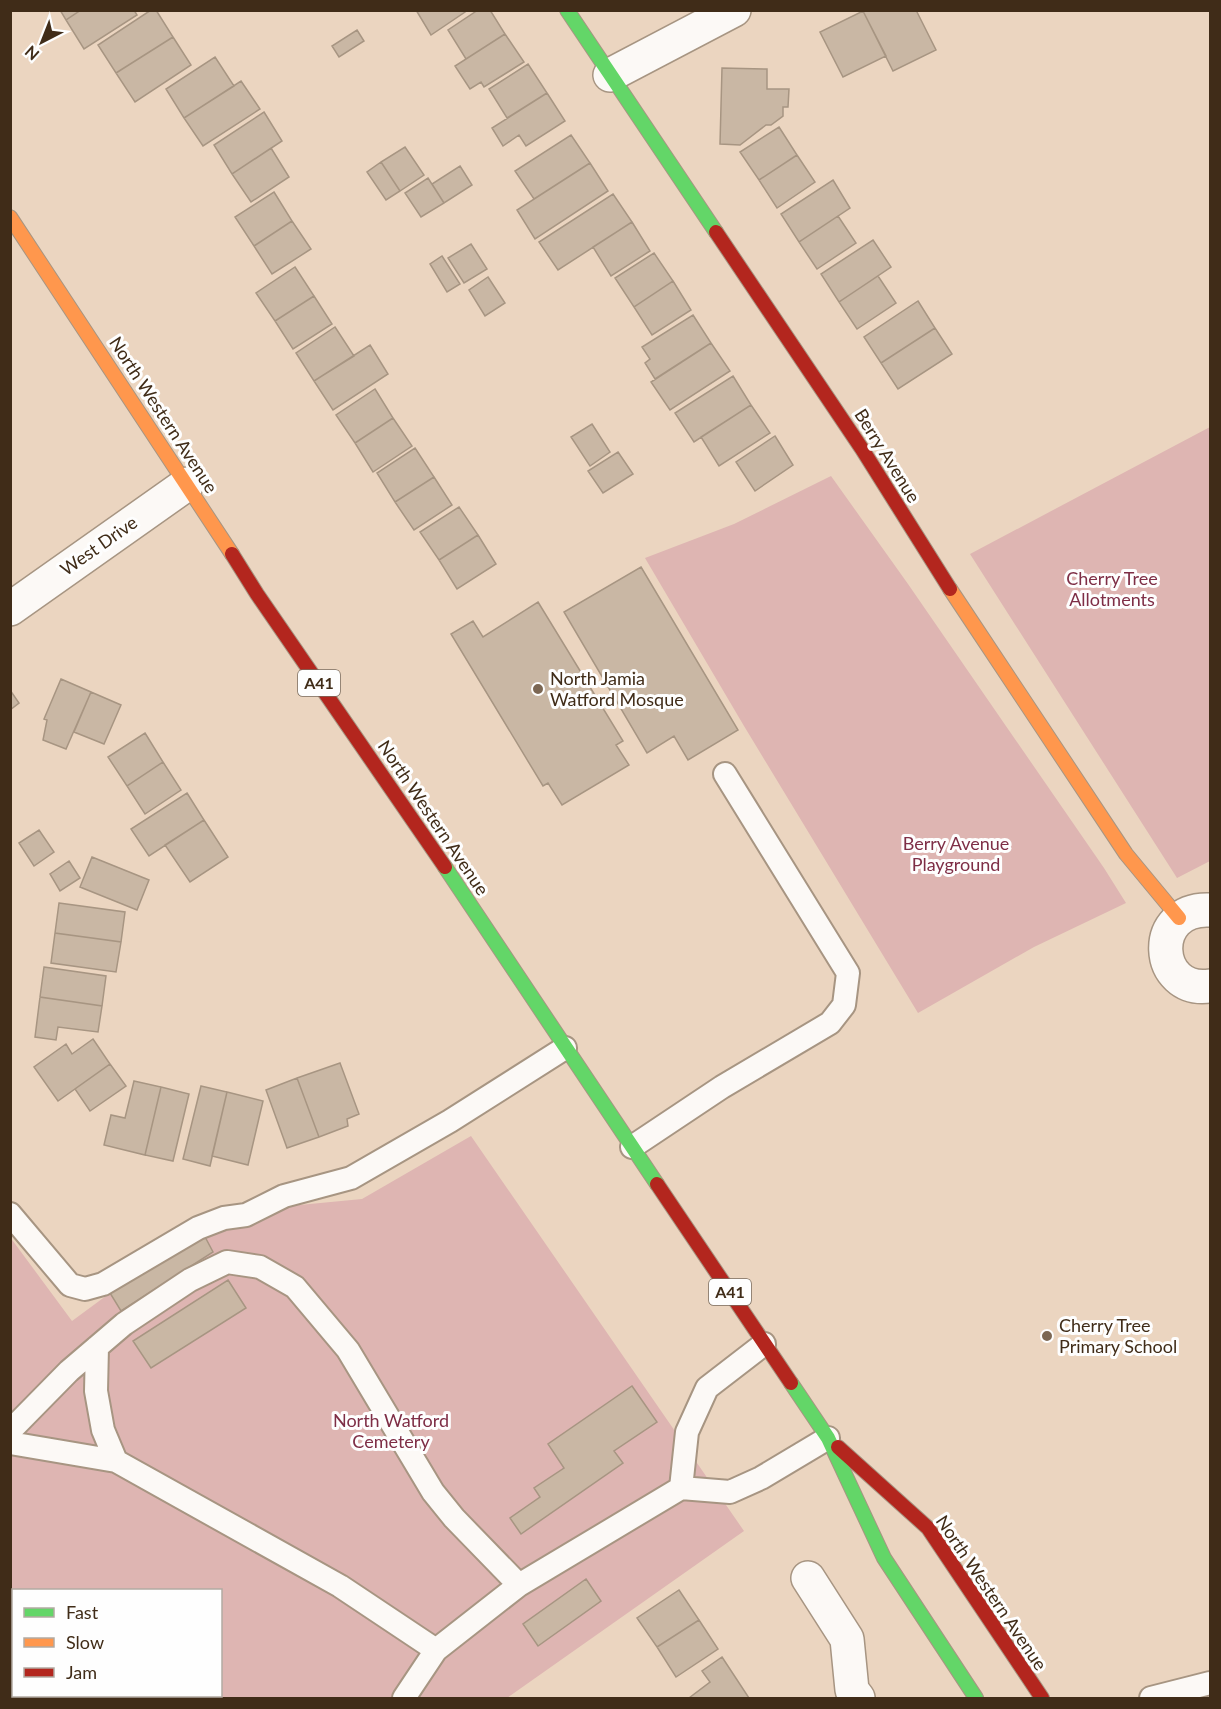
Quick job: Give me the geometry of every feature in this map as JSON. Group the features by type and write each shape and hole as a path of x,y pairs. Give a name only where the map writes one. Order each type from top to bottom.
{"main road":[{"name":"Berry Avenue","path":"567,10 862,449 934,565 1126,854 1179,918"},
{"name":"North Western Avenue","path":"10,217 257,594 388,782 828,1438 884,1558 975,1698"},
{"name":"North Western Avenue","path":"828,1438 928,1528 1041,1698"}],"street":[{"path":"610,75 734,10"},
{"name":"West Drive","path":"10,609 187,484"},
{"path":"1210,910 1189,912 1179,918 1171,927 1166,939 1165,951 1174,974 1184,982 1195,986 1210,986"},
{"path":"808,1578 847,1639 852,1690 858,1698"}],"lane":[{"path":"632,1147 723,1087 830,1023 844,1005 848,974 725,774"},
{"path":"10,1214 70,1285 85,1289 103,1284 198,1228 224,1218 246,1215 285,1196 351,1179 450,1121 565,1048"},
{"path":"10,1431 69,1371 124,1324 190,1280 227,1262 260,1267 295,1287 341,1341 433,1492 454,1518 519,1585"},
{"path":"681,1488 687,1432 707,1388 764,1344"},
{"path":"97,1347 96,1392 103,1430 116,1461"},
{"path":"404,1698 436,1650 519,1585 681,1488 730,1492 761,1478 828,1438"},
{"path":"10,1443 116,1461 340,1586 436,1650"},
{"path":"1151,1698 1210,1683"}],"green space":[{"name":"Cherry Tree Allotments","path":"1210,427 1210,861 1177,878 970,554"},
{"name":"Berry Avenue Playground","path":"831,476 908,584 1126,903 1034,947 918,1013 645,558 734,524"},
{"name":"North Watford Cemetery","path":"471,1136 744,1531 507,1698 11,1698 10,1237 72,1321 110,1293 203,1233 289,1206 362,1199"}],"building":[{"path":"60,10 81,10 66,20"},
{"path":"81,10 134,10 137,15 84,49 66,20"},
{"path":"151,10 156,10 173,37 116,73 98,45"},
{"path":"416,10 468,10 431,35"},
{"path":"478,10 490,10 505,34 466,59 448,30"},
{"path":"916,10 936,50 893,71 863,11"},
{"path":"863,11 886,56 843,77 820,32"},
{"path":"357,30 364,41 339,57 332,46"},
{"path":"505,34 524,62 484,87 481,82 470,89 455,66"},
{"path":"173,37 191,65 135,102 116,73"},
{"path":"215,57 234,86 184,118 166,89"},
{"path":"528,64 547,93 507,118 489,89"},
{"path":"722,68 767,69 767,89 789,89 788,107 783,107 783,116 771,125 766,125 740,145 720,144"},
{"path":"241,81 260,109 203,146 184,118"},
{"path":"547,93 565,121 526,146 519,135 503,146 492,128"},
{"path":"264,112 282,141 232,174 214,145"},
{"path":"779,127 797,155 759,180 740,152"},
{"path":"571,135 590,163 534,199 515,171"},
{"path":"405,147 424,175 400,191 381,162"},
{"path":"271,148 289,177 251,202 232,174"},
{"path":"797,155 815,182 777,208 759,180"},
{"path":"381,162 400,191 386,200 367,172"},
{"path":"590,163 608,191 535,239 517,210"},
{"path":"460,166 472,185 444,203 432,184"},
{"path":"428,178 444,203 421,217 405,193"},
{"path":"833,180 850,208 799,242 781,214"},
{"path":"274,192 292,221 254,246 235,217"},
{"path":"613,194 632,222 558,270 539,242"},
{"path":"838,216 856,243 817,269 799,242"},
{"path":"292,221 311,249 272,274 254,246"},
{"path":"632,222 650,251 611,276 593,247"},
{"path":"873,240 891,267 839,302 821,274"},
{"path":"471,244 487,269 464,283 448,258"},
{"path":"654,253 673,281 634,307 615,278"},
{"path":"442,256 460,284 447,292 430,264"},
{"path":"295,267 314,296 275,321 256,293"},
{"path":"878,276 896,303 857,329 839,302"},
{"path":"488,277 505,303 485,316 469,290"},
{"path":"673,281 691,310 652,335 634,307"},
{"path":"314,296 332,324 293,349 275,321"},
{"path":"918,301 935,328 881,363 864,337"},
{"path":"693,315 711,343 655,379 645,363 650,359 642,347"},
{"path":"335,327 354,356 314,381 296,353"},
{"path":"935,328 952,354 898,389 881,363"},
{"path":"711,343 730,371 670,410 651,382"},
{"path":"370,345 388,374 333,410 314,381"},
{"path":"733,376 751,405 694,442 675,413"},
{"path":"375,389 393,418 355,443 336,415"},
{"path":"751,405 770,433 719,466 701,437"},
{"path":"393,418 412,446 373,472 355,443"},
{"path":"592,424 610,452 590,466 571,437"},
{"path":"775,436 793,465 755,491 736,462"},
{"path":"415,448 434,477 395,502 377,473"},
{"path":"618,452 633,474 603,493 588,471"},
{"path":"434,477 452,505 414,530 395,502"},
{"path":"459,507 478,535 439,560 420,532"},
{"path":"478,535 496,564 457,589 439,560"},
{"path":"641,567 738,730 688,760 674,736 647,753 564,612"},
{"name":"North Jamia Watford Mosque","path":"538,602 623,741 616,745 629,765 562,805 548,783 543,786 451,634 473,621 483,637"},
{"path":"61,679 91,692 66,749 43,740 47,720 44,719"},
{"path":"10,690 19,703 10,710"},
{"path":"91,692 121,705 104,744 74,732"},
{"path":"145,733 163,762 127,786 108,757"},
{"path":"163,762 181,790 145,814 127,786"},
{"path":"187,793 204,820 149,856 131,829"},
{"path":"204,820 228,857 190,882 165,845"},
{"path":"39,830 54,852 34,866 19,843"},
{"path":"92,857 149,880 137,910 80,887"},
{"path":"69,861 80,878 60,891 50,874"},
{"path":"59,903 125,912 121,942 55,933"},
{"path":"55,933 121,942 116,972 51,963"},
{"path":"44,967 106,976 102,1006 40,997"},
{"path":"40,997 102,1006 98,1032 58,1027 56,1040 35,1037"},
{"path":"93,1039 110,1064 58,1101 34,1067 66,1044 72,1054"},
{"path":"340,1063 359,1114 347,1119 348,1126 319,1137 297,1078"},
{"path":"110,1064 126,1086 90,1111 75,1089"},
{"path":"297,1078 319,1137 287,1148 266,1090"},
{"path":"134,1081 161,1087 145,1155 104,1145 111,1115 125,1118"},
{"path":"201,1086 227,1092 210,1166 183,1159"},
{"path":"161,1087 189,1094 173,1161 145,1155"},
{"path":"227,1092 263,1101 248,1165 212,1156"},
{"path":"203,1233 213,1252 121,1311 110,1293"},
{"path":"228,1280 246,1308 151,1368 133,1341"},
{"path":"632,1386 657,1422 614,1451 623,1463 521,1534 510,1518 540,1497 534,1488 564,1468 548,1444"},
{"path":"586,1579 601,1601 538,1646 523,1624"},
{"path":"679,1590 699,1620 657,1647 637,1618"},
{"path":"699,1620 718,1649 676,1677 657,1647"},
{"path":"722,1657 749,1698 689,1698 710,1682 702,1671"}],"traffic: fast":[{"path":"567,10 716,232"},
{"path":"445,867 657,1184"},
{"path":"791,1383 828,1438 884,1558 976,1698"}],"traffic: slow":[{"path":"10,217 232,554"},
{"path":"950,589 1126,854 1179,918"}],"traffic: jam":[{"path":"716,232 862,449 950,589"},
{"path":"232,554 257,594 445,867"},
{"path":"657,1184 791,1383"},
{"path":"838,1447 928,1528 1042,1698"}],"place":[{"name":"North Jamia Watford Mosque","path":"538,689"},
{"name":"Cherry Tree Primary School","path":"1047,1336"}]}
